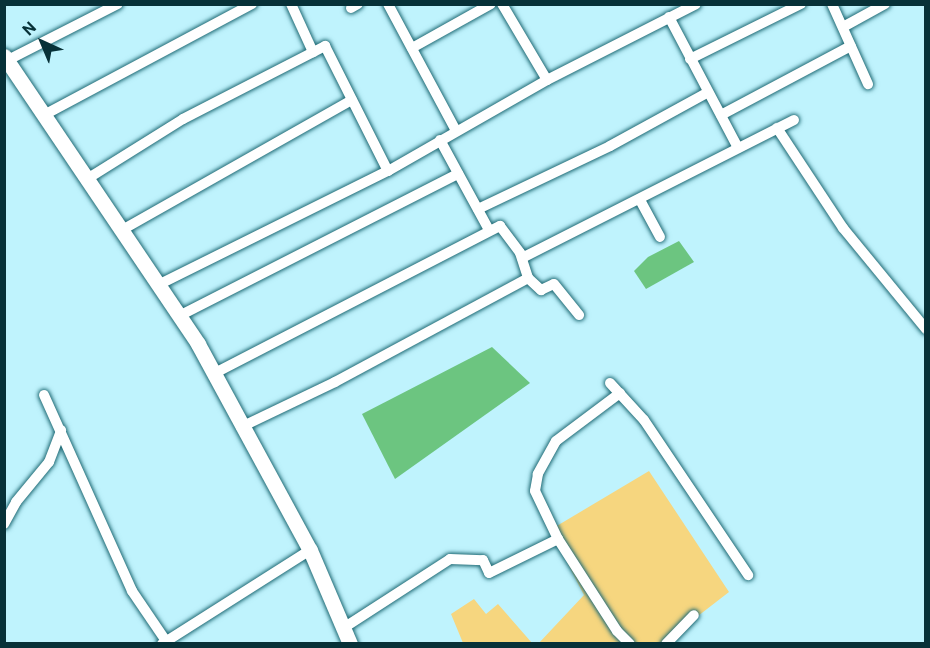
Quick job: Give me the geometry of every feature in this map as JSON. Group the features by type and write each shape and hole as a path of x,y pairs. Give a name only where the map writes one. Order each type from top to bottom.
{"street":[{"path":"117,4 6,58 181,315 216,373 241,427 310,549 345,627 350,644"},
{"path":"44,115 252,4"},
{"path":"291,4 314,52"},
{"path":"388,4 456,130"},
{"path":"412,48 491,4"},
{"path":"516,4 504,7 547,80"},
{"path":"160,284 388,171 456,130 547,80 696,4"},
{"path":"690,59 801,4"},
{"path":"832,4 868,84"},
{"path":"843,27 885,4"},
{"path":"669,17 738,148"},
{"path":"87,179 183,120 325,46 388,171"},
{"path":"721,116 851,46"},
{"path":"478,209 610,146 707,93"},
{"path":"122,230 352,100"},
{"path":"522,258 794,120"},
{"path":"777,128 843,228 926,329"},
{"path":"440,140 489,230"},
{"path":"181,315 458,174"},
{"path":"640,200 660,237"},
{"path":"216,373 500,226 522,258 528,278 541,290 554,284 579,315"},
{"path":"241,427 335,382 528,278"},
{"path":"610,383 644,420 748,575"},
{"path":"620,393 567,430 538,474 536,498 558,539 617,631 630,644"},
{"path":"44,395 132,591 164,642 310,549"},
{"path":"4,524 49,462 61,430"},
{"path":"345,627 450,559 483,560 489,573 558,539"},
{"path":"666,644 694,615"}],"shaded area":[{"path":"679,241 694,262 646,289 634,271 648,257"},
{"path":"492,347 530,383 395,479 362,414"},
{"path":"649,471 729,592 663,643 538,644 584,595 550,530"},
{"path":"474,599 486,614 498,604 532,643 463,643 451,614"}]}
